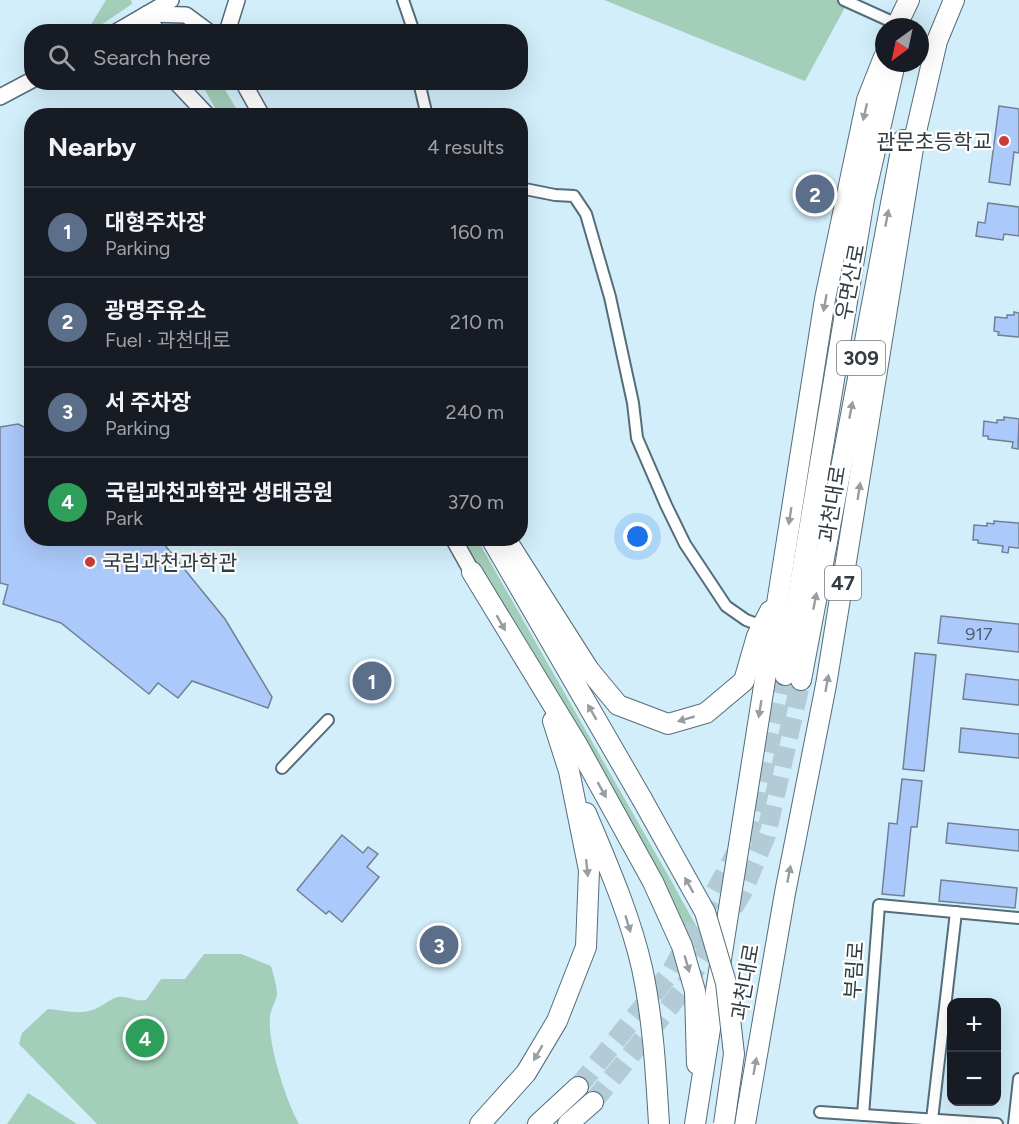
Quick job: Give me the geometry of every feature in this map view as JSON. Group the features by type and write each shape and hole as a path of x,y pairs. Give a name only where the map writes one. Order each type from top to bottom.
{"highway":[{"path":"900,18 909,0"},
{"name":"과천대로","path":"746,1124 785,893 826,685 915,136 937,41 954,0"},
{"name":"우면산로","path":"929,55 937,41"},
{"name":"과천대로","path":"696,1124 825,299 867,100 878,72"},
{"name":"우면산로","path":"893,72 864,199 793,677 892,190 916,79 920,72"},
{"path":"496,546 705,912 726,983 734,1054 724,1124"},
{"path":"510,546 589,670 618,705 668,724 706,713 744,681 762,626 778,595"},
{"path":"472,572 578,746 647,872 682,946 695,991 694,1026 699,1094"},
{"path":"542,690 569,771 618,890 642,969 656,1073 659,1124"},
{"path":"480,1124 526,1073 557,1021 585,947 589,870 569,771"},
{"path":"538,1124 578,1087"},
{"path":"568,1124 593,1102"}],"street":[{"path":"130,24 171,0"},
{"path":"230,24 237,0"},
{"path":"403,0 411,24"},
{"path":"844,0 882,18"},
{"path":"147,14 153,24"},
{"path":"147,14 186,15 198,24"},
{"path":"0,97 24,84"},
{"path":"184,90 201,108"},
{"path":"191,90 203,108"},
{"path":"247,90 258,108"},
{"path":"421,90 425,108"},
{"path":"528,190 574,196 586,214 610,297 633,403 637,438 680,535 705,578 726,606 746,620 762,626"},
{"path":"457,546 472,572"},
{"path":"282,768 328,720"},
{"name":"부림로","path":"863,1115 879,905 1019,918"},
{"path":"932,1120 956,912"},
{"path":"1014,1124 1019,1078"},
{"path":"820,1112 997,1124"}],"green space":[{"path":"106,0 131,0 132,4 102,24 91,24"},
{"path":"604,0 849,0 805,81"},
{"path":"205,90 225,90 236,108 215,108"},
{"path":"468,546 481,546 673,884 705,942 692,951 556,699"},
{"path":"204,954 241,954 271,966 277,994 270,1016 271,1041 283,1087 299,1124 97,1124 19,1044 22,1033 48,1009 81,1012 95,1009 118,997 146,1000 161,979 185,979"},
{"path":"28,1093 77,1124 7,1124"}],"building":[{"path":"999,106 1019,109 1019,153 1014,152 1010,185 989,182"},
{"path":"988,203 1019,207 1019,236 1004,234 1003,240 976,236 978,222 985,223"},
{"path":"1014,312 1019,313 1019,337 998,335 999,332 994,331 995,317 1007,318 1007,315 1014,315"},
{"path":"1004,417 1019,419 1018,449 1012,448 1013,442 988,439 988,436 983,436 984,421 997,423 997,420 1004,420"},
{"name":"국립과천과학관","path":"18,424 24,427 24,546 166,546 225,619 272,697 268,708 192,681 178,698 158,683 149,694 61,623 3,604 8,585 0,583 0,427"},
{"path":"994,521 1019,523 1019,548 1009,547 1008,553 1002,552 1003,546 978,543 978,540 973,540 974,525 987,526 987,523 994,524"},
{"path":"941,616 1019,624 1019,652 938,643"},
{"path":"915,653 936,655 924,771 903,769"},
{"path":"966,674 1019,680 1019,705 963,699"},
{"path":"961,728 1019,734 1019,758 959,752"},
{"path":"902,779 922,781 917,827 911,827 904,896 882,894 889,823 897,824"},
{"path":"948,823 1019,830 1019,851 946,843"},
{"path":"342,835 363,853 368,847 378,854 367,867 379,877 342,922 329,911 326,914 297,890"},
{"path":"941,880 1017,888 1015,908 939,901"}],"tunnel":[{"path":"578,1087 671,972 751,826 785,675"},
{"path":"593,1102 682,991 742,893 766,835 801,680"}],"place":[{"name":"관문초등학교","path":"1004,141"},
{"name":"광명주유소","path":"815,194"},
{"name":"국립과천과학관","path":"90,562"},
{"name":"대형주차장","path":"372,681"},
{"name":"서 주차장","path":"439,945"},
{"name":"국립과천과학관 생태공원","path":"145,1038"}]}
